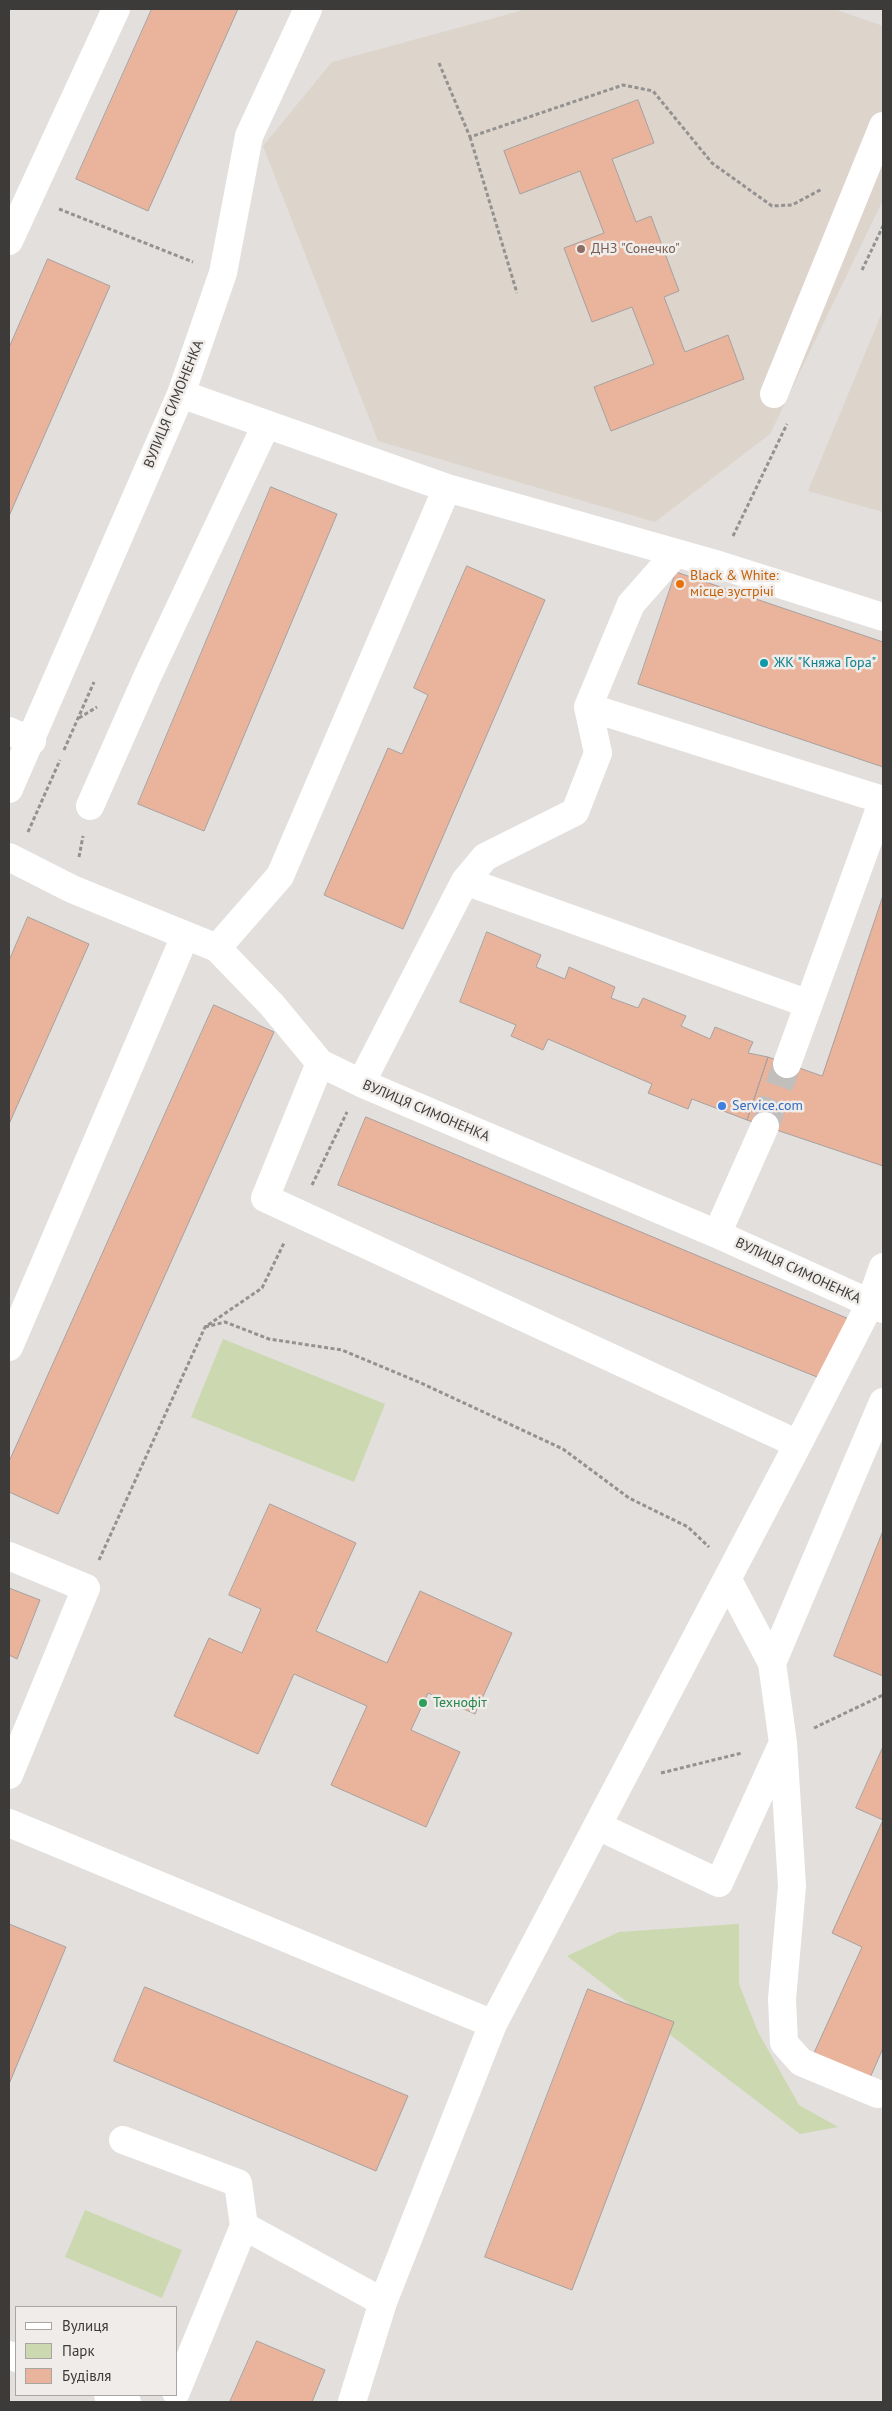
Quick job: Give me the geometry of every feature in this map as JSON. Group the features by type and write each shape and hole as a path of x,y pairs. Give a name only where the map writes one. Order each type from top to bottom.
{"street":[{"path":"9,241 116,9"},
{"name":"ВУЛИЦЯ СИМОНЕНКА","path":"9,789 20,736 181,394 223,273 249,136 308,9"},
{"path":"774,394 883,126"},
{"path":"181,394 447,488 719,565 883,617"},
{"path":"90,806 148,675 266,425"},
{"path":"217,948 280,876 447,488"},
{"path":"361,1083 466,880 485,857 575,812 598,753 588,708 632,604 676,553"},
{"path":"588,708 883,800 787,1064"},
{"name":"ВУЛИЦЯ СИМОНЕНКА","path":"9,857 72,889 217,948 272,1005 320,1063 361,1083 717,1234 876,1306"},
{"path":"466,880 809,1004"},
{"path":"9,1347 185,936"},
{"path":"320,1063 265,1198 299,1212 798,1444"},
{"path":"717,1234 765,1126"},
{"path":"352,2402 382,2302 493,2024 798,1444 876,1306 883,1266"},
{"path":"772,1663 883,1402"},
{"path":"9,1556 86,1588 9,1775"},
{"path":"728,1580 772,1663 783,1743 792,1886 782,1999 784,2043 801,2062 878,2094"},
{"path":"598,1826 719,1883 783,1743"},
{"path":"9,1822 493,2024"},
{"path":"123,2140 238,2183 244,2226 178,2388"},
{"path":"244,2226 382,2302"},
{"path":"111,2396 127,2402"}],"path":[{"path":"440,63 470,137 517,293"},
{"path":"470,137 623,85 653,92 712,163 772,206 792,205 866,165"},
{"path":"28,197 223,273"},
{"path":"20,736 78,718 101,704"},
{"path":"72,889 90,806"},
{"path":"86,1588 205,1327 262,1288 361,1083"},
{"path":"205,1327 225,1322 269,1339 342,1350 421,1382 563,1449 629,1498 688,1527 715,1553 728,1580"}],"shaded area":[{"name":"ДНЗ \"Сонечко\"","path":"522,9 834,9 883,26 883,200 770,434 655,522 378,441 263,146 332,62"},
{"path":"883,310 883,512 808,491"}],"green space":[{"path":"223,1339 385,1404 354,1482 191,1417"},
{"path":"739,1924 739,1984 758,2032 799,2105 838,2127 800,2134 567,1956 619,1932"},
{"path":"85,2210 182,2250 162,2298 65,2257"}],"building":[{"path":"152,9 238,9 148,211 76,179"},
{"path":"638,100 654,143 612,159 636,222 651,216 679,291 664,297 685,352 728,335 744,379 611,431 594,387 654,364 632,307 592,322 564,248 604,233 580,171 520,194 504,151"},
{"path":"48,259 110,286 9,516 9,348"},
{"path":"271,487 337,514 204,831 138,804"},
{"path":"467,566 545,600 403,929 324,895 388,748 402,754 428,695 414,688"},
{"name":"ЖК \"Княжа Гора\"","path":"676,572 883,642 883,767 638,684"},
{"path":"883,896 883,1166 747,1120 768,1057 822,1076"},
{"path":"28,917 89,944 9,1124 9,961"},
{"path":"487,932 541,955 536,967 565,979 569,967 615,987 611,998 638,1008 643,998 686,1016 681,1026 710,1039 715,1027 753,1042 748,1053 768,1057 747,1120 692,1099 688,1109 648,1093 652,1084 548,1039 543,1050 511,1036 516,1025 460,1002"},
{"path":"214,1005 274,1032 58,1514 9,1492 9,1462"},
{"path":"366,1117 849,1319 822,1379 338,1185"},
{"path":"270,1504 356,1543 316,1631 387,1663 420,1591 512,1633 475,1714 428,1693 411,1730 460,1752 426,1827 331,1785 367,1706 294,1674 258,1754 174,1716 209,1638 242,1653 261,1609 229,1595"},
{"path":"883,1531 883,1676 834,1656"},
{"path":"9,1588 40,1600 17,1659 9,1655"},
{"path":"883,1747 883,1820 856,1808"},
{"path":"883,1820 883,2048 870,2078 814,2053 862,1947 832,1933"},
{"path":"9,1924 66,1947 9,2084"},
{"path":"145,1987 408,2096 376,2171 114,2061"},
{"path":"588,1989 674,2022 572,2290 485,2257"},
{"path":"257,2341 325,2370 312,2402 230,2402"}],"tunnel":[{"path":"765,1126 787,1064"}],"place":[{"name":"ДНЗ \"Сонечко\"","path":"581,249"},
{"name":"Black & White: місце зустрічі","path":"680,584"},
{"name":"ЖК \"Княжа Гора\"","path":"764,663"},
{"name":"Service.com","path":"722,1106"},
{"name":"Технофіт","path":"423,1703"}]}
